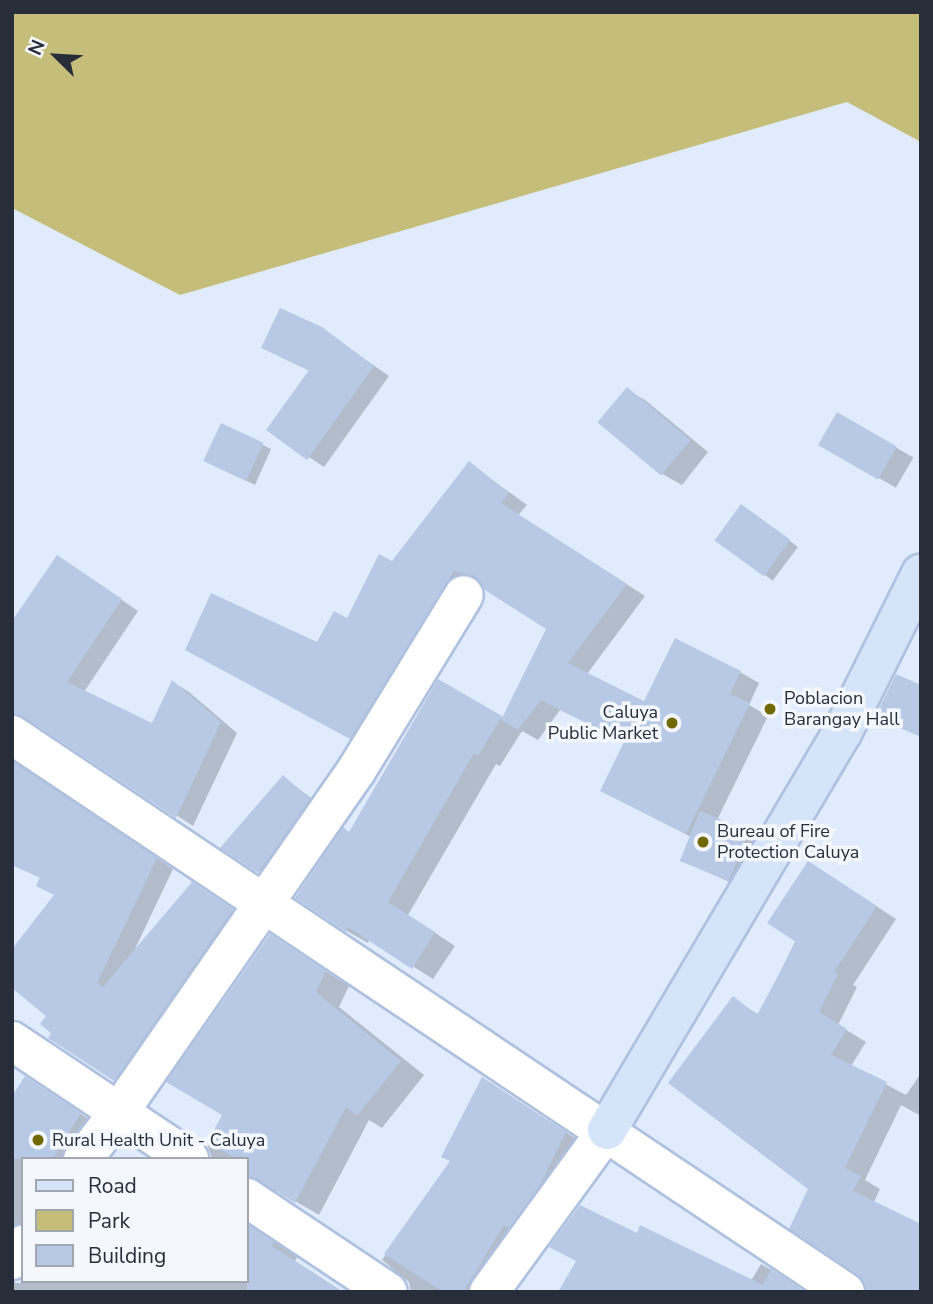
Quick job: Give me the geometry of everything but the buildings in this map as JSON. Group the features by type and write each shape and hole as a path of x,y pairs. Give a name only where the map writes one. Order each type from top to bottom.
{"main road":[{"path":"607,1130 842,733 921,574"}],"street":[{"path":"85,1157 119,1112 356,771 464,595"},
{"path":"12,735 607,1130 845,1292"},
{"path":"12,1041 186,1157"},
{"path":"489,1292 607,1130"},
{"path":"248,1199 388,1292"}],"green space":[{"path":"12,12 921,12 921,142 847,102 180,295 12,208"}],"place":[{"name":"Poblacion Barangay Hall","path":"770,709"},
{"name":"Caluya Public Market","path":"672,723"},
{"name":"Bureau of Fire Protection Caluya","path":"703,842"},
{"name":"Rural Health Unit - Caluya","path":"38,1140"}]}
